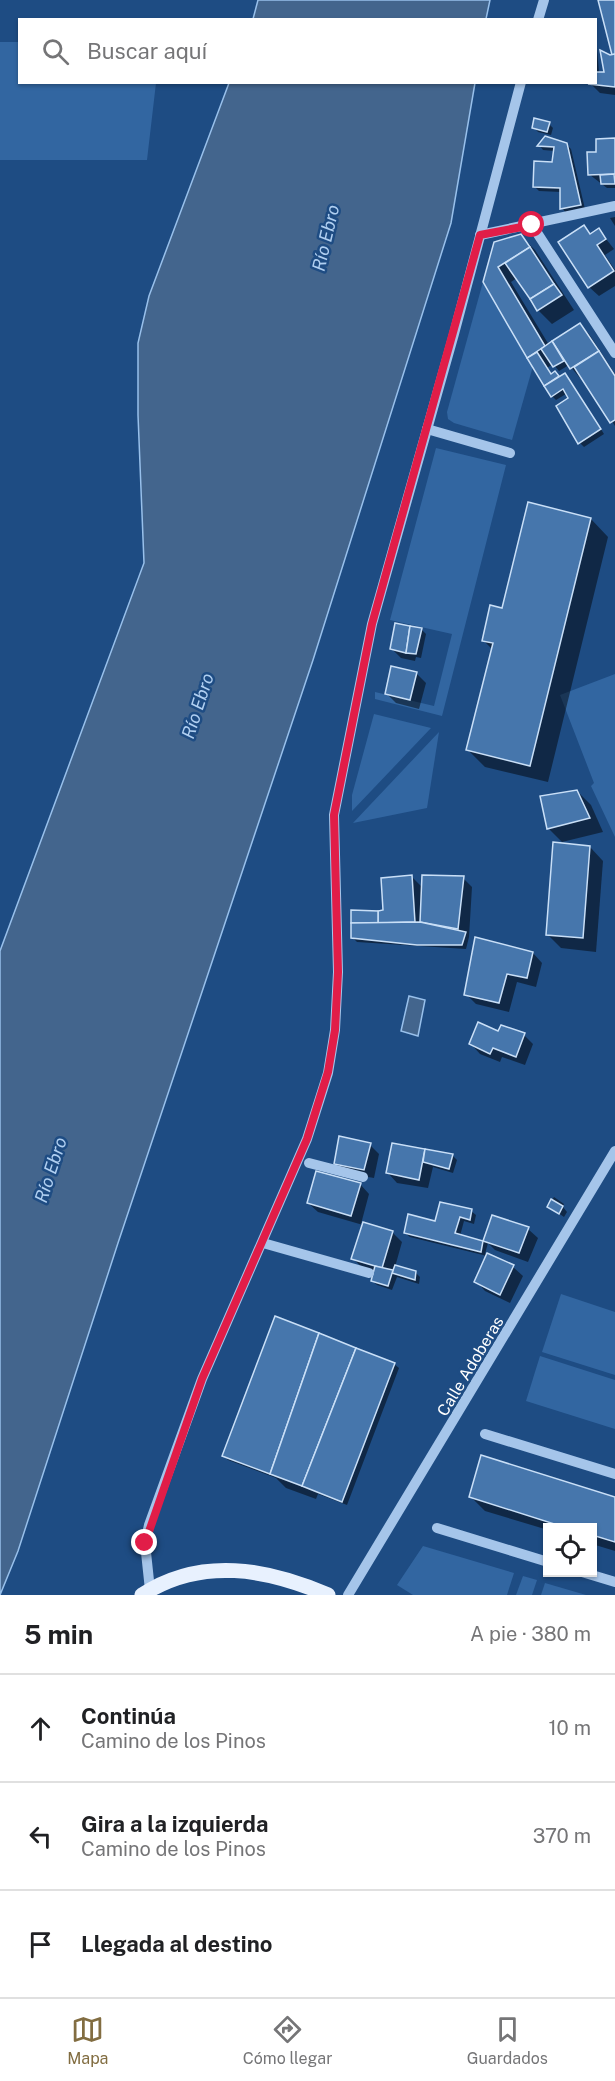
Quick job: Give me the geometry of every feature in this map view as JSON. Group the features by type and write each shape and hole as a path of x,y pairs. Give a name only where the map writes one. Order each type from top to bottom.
{"main road":[{"path":"146,1592 174,1577 204,1570 243,1570 298,1582 328,1595"}],"street":[{"path":"539,18 544,0"},
{"path":"146,1592 145,1543 149,1525 202,1379 264,1243 319,1108 328,1072 335,1030 338,972 334,815 372,624 520,84"},
{"path":"480,235 615,206"},
{"path":"532,225 615,353"},
{"path":"427,429 510,453"},
{"name":"Calle Adoberas","path":"348,1595 615,1151"},
{"path":"309,1163 363,1177"},
{"path":"264,1243 369,1273"},
{"path":"485,1434 615,1474"},
{"path":"437,1528 543,1560"},
{"path":"597,1577 615,1582"}],"shaded area":[{"path":"0,42 18,42 18,84 156,84 147,160 0,160"},
{"path":"483,282 533,366 512,440 454,423 448,419 447,412"},
{"path":"436,448 506,465 442,716 375,699 375,692 434,706 452,634 390,620"},
{"path":"615,674 615,837 591,786 594,783 560,695"},
{"path":"374,714 431,728 352,811 352,795"},
{"path":"439,732 427,808 353,823"},
{"path":"561,1294 615,1312 615,1375 542,1352"},
{"path":"540,1356 615,1380 615,1429 526,1401"},
{"path":"423,1546 514,1573 507,1595 413,1595 397,1585"},
{"path":"523,1576 537,1580 532,1595 516,1595"},
{"path":"545,1583 586,1595 541,1595"}],"water":[{"path":"258,0 490,0 486,18 253,18"},
{"name":"Río Ebro","path":"229,84 475,84 451,223 313,660 118,1243 18,1551 0,1595 0,951 144,563 138,415 138,343 149,296"},
{"path":"409,996 425,1000 418,1036 401,1031"}],"building":[{"path":"598,0 615,0 615,54 612,55"},
{"path":"600,50 610,55 615,54 615,87 588,84 597,84 597,72 604,72"},
{"path":"534,118 550,122 547,132 532,128"},
{"path":"545,136 567,143 581,205 560,209 560,188 533,187 534,161 552,162 554,147 537,146"},
{"path":"615,138 615,174 588,175 587,152 596,152 596,139"},
{"path":"614,174 615,184 601,184 600,175"},
{"path":"584,225 590,234 599,228 606,239 597,245 614,271 588,288 558,242"},
{"path":"521,234 530,247 498,267 545,346 527,358 483,282 494,242"},
{"path":"530,247 554,284 530,299 505,263"},
{"path":"554,284 562,295 537,311 530,299"},
{"path":"580,323 599,351 570,369 552,341"},
{"path":"552,341 564,361 553,367 541,349"},
{"path":"599,351 615,376 615,420 610,423 574,367"},
{"path":"537,352 551,374 555,371 559,376 544,386 527,358"},
{"path":"565,373 601,429 578,444 556,406 568,398 563,389 551,397 544,386"},
{"path":"528,502 591,518 530,766 466,750 493,643 482,641 490,605 502,608"},
{"path":"395,623 410,626 406,653 390,649"},
{"path":"410,626 422,628 416,654 406,653"},
{"path":"391,666 417,672 410,700 385,694"},
{"path":"577,790 590,818 547,829 540,796"},
{"path":"553,842 590,846 583,938 546,935"},
{"path":"412,875 415,922 378,923 378,911 383,910 381,878"},
{"path":"422,875 464,876 458,929 420,922"},
{"path":"351,910 378,911 378,923 351,923"},
{"path":"420,922 466,932 462,945 417,945 351,938 351,923"},
{"path":"475,937 533,952 527,978 507,974 499,1003 464,995"},
{"path":"478,1022 498,1031 501,1025 525,1033 516,1057 493,1048 490,1054 469,1044"},
{"path":"339,1136 371,1143 364,1170 334,1164"},
{"path":"392,1143 425,1149 419,1180 386,1173"},
{"path":"425,1149 453,1154 449,1169 423,1162"},
{"path":"316,1171 361,1183 351,1216 307,1203"},
{"path":"551,1199 563,1206 559,1214 547,1207"},
{"path":"440,1202 472,1209 470,1220 460,1217 455,1233 483,1241 481,1252 404,1233 408,1214 435,1221"},
{"path":"492,1215 529,1227 519,1253 483,1241"},
{"path":"363,1222 393,1231 382,1268 351,1259"},
{"path":"487,1253 514,1265 500,1295 474,1282"},
{"path":"395,1265 416,1271 415,1280 392,1273"},
{"path":"375,1266 393,1270 388,1286 371,1281"},
{"path":"275,1316 319,1333 270,1474 222,1456"},
{"path":"319,1333 356,1348 302,1486 270,1474"},
{"path":"356,1348 395,1363 342,1502 302,1486"},
{"path":"481,1455 615,1497 615,1542 597,1537 597,1523 551,1523 469,1497"}],"route":[{"path":"145,1543 149,1525 202,1379 261,1249 319,1108 335,1030 338,972 334,815 372,624 480,235 532,225"}]}
